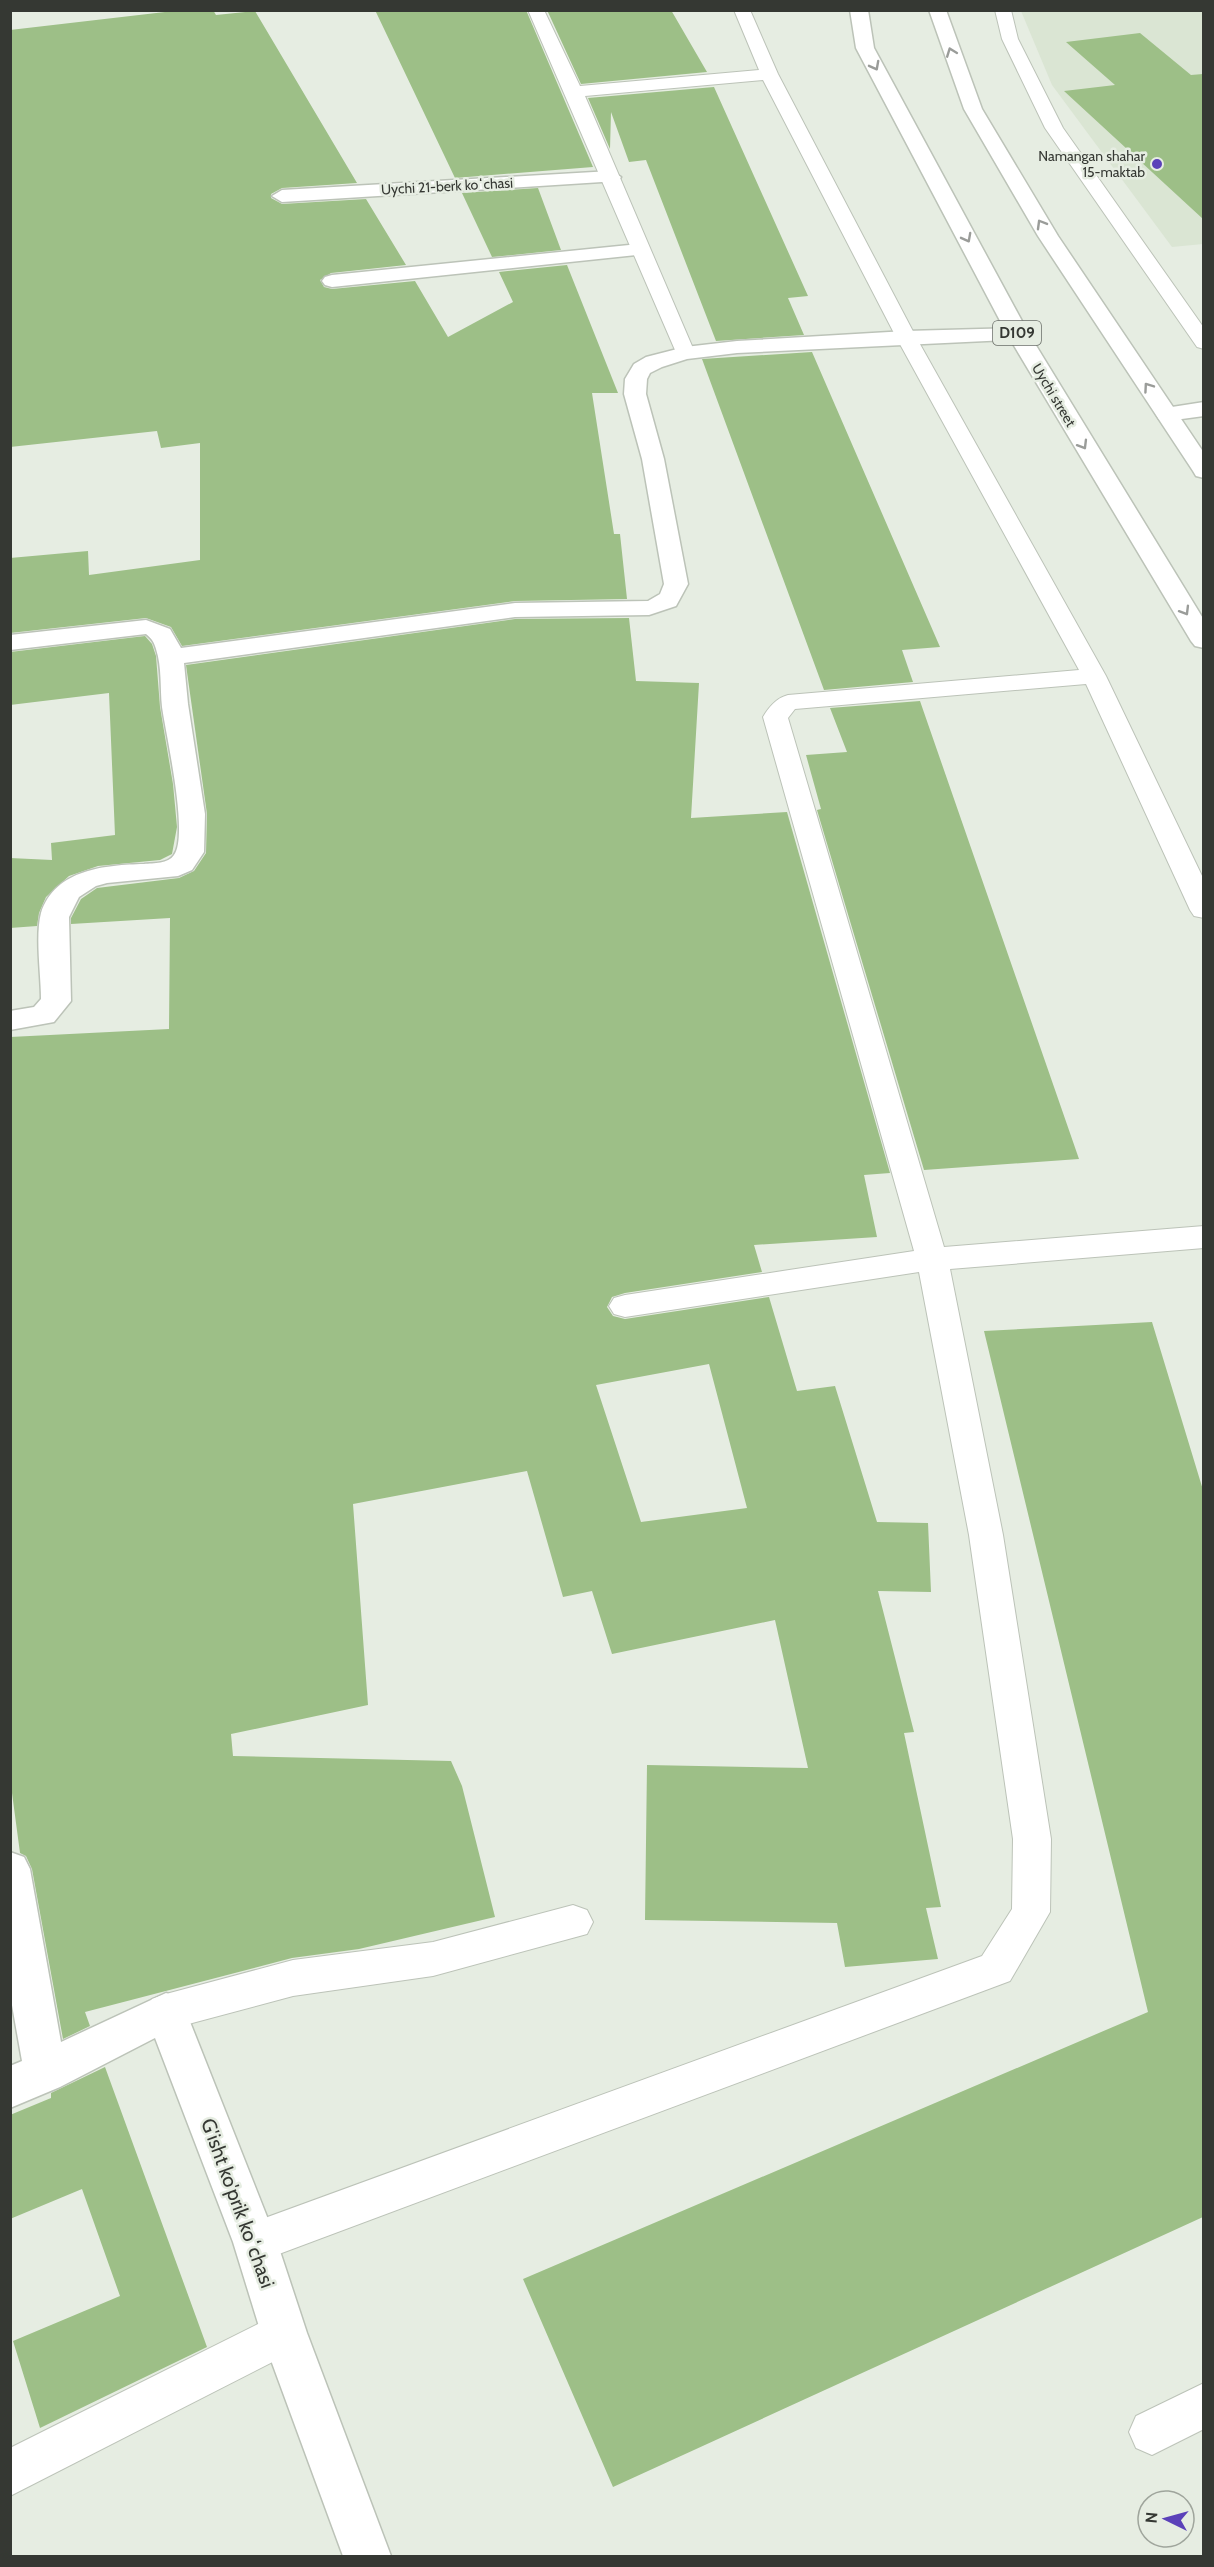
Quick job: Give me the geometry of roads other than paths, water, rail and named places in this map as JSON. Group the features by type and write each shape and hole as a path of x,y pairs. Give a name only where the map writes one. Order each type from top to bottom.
{"street":[{"name":"Uychi street","path":"859,10 865,48 1018,334 1203,642"},
{"path":"937,10 973,109 1048,236 1203,471"},
{"name":"Uychi 21-berk koʻchasi","path":"282,195 611,177"},
{"path":"332,281 639,250"},
{"path":"170,657 515,610 649,608 665,605 673,597 676,584 653,459 635,394 636,379 642,369 654,362 685,353 737,347 906,337 1018,334"},
{"path":"1167,414 1203,409"},
{"path":"10,643 157,628 163,633 170,657 191,818 190,853 184,864 170,870 104,874 73,885 55,912 56,1001 44,1015 10,1021"},
{"path":"10,1869 28,2081 166,2012"},
{"name":"G'isht ko'prik koʻchasi","path":"166,2012 255,2242 284,2333 368,2556"}],"lane":[{"path":"536,10 576,92 639,250 685,353"},
{"path":"742,10 769,74 906,337 1094,676 1203,910"},
{"path":"1004,10 1010,39 1054,128 1203,343"},
{"path":"576,92 769,74"},
{"path":"255,2242 996,1969 1031,1912 1032,1839 986,1535 932,1259 775,717 788,702 1094,676"},
{"path":"625,1306 932,1259 1203,1237"},
{"path":"166,2012 293,1978 434,1959 573,1922"},
{"path":"10,2473 284,2333"},
{"path":"1152,2432 1203,2405"}],"place":[{"name":"Namangan shahar 15-maktab","path":"1157,164"}]}
